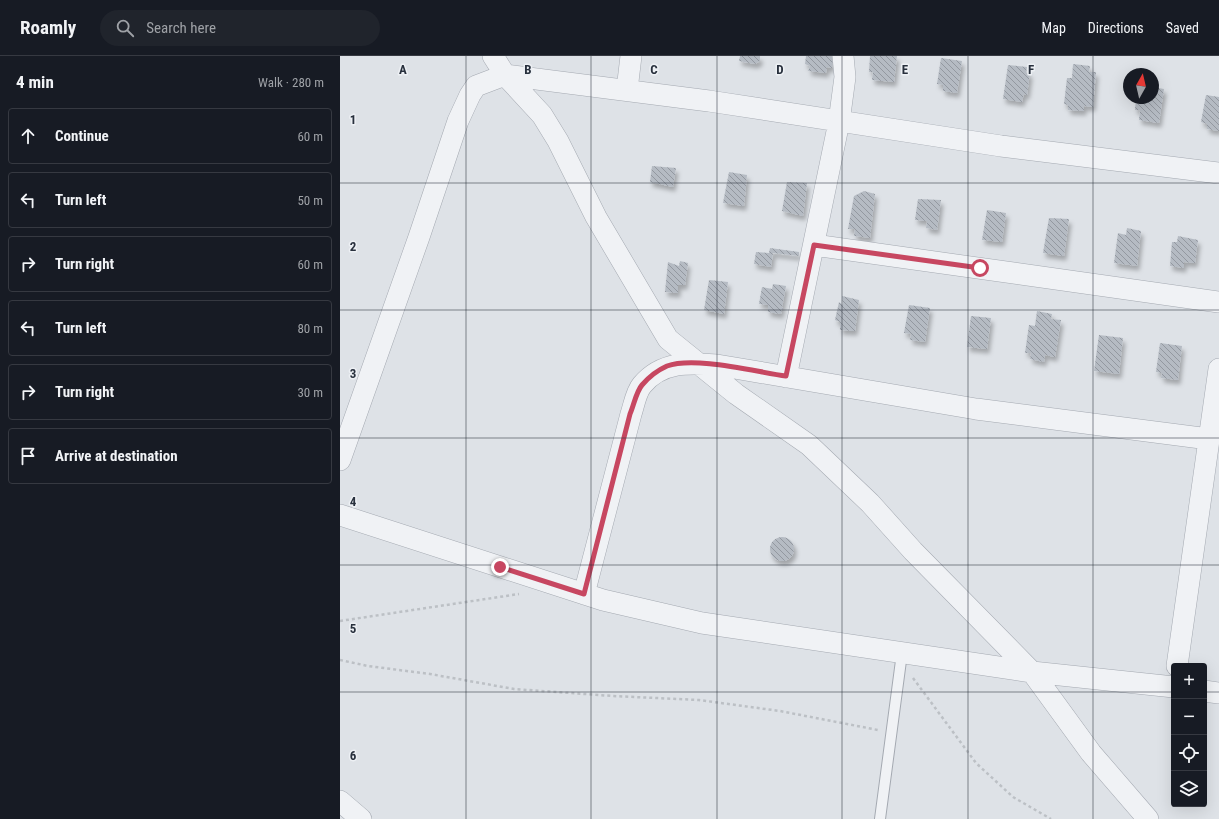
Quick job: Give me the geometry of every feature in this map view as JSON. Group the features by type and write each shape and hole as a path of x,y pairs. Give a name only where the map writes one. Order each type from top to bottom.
{"street":[{"path":"493,56 505,75 542,115 558,140 596,217 668,340 736,394 809,445 870,502 913,550 1032,672 1091,753 1148,819"},
{"path":"627,90 631,56"},
{"path":"786,376 839,122 846,77 843,56"},
{"path":"340,460 419,237 458,120 476,86 505,75 627,90 1001,146 1219,174"},
{"path":"814,245 1219,302"},
{"path":"584,594 630,414 641,386 651,376 667,366 697,363 786,376 976,409 1209,439"},
{"path":"1177,663 1219,369"},
{"path":"340,515 603,600 702,623 901,659 1171,687"},
{"path":"1207,691 1219,693"},
{"path":"340,801 362,819"}],"lane":[{"path":"880,819 901,659"}],"path":[{"path":"340,620 526,593"},
{"path":"901,659 976,763 1013,797 1051,819"},
{"path":"340,660 368,666 430,674 514,689 699,700 780,711 891,732"}],"building":[{"path":"740,56 760,56 760,61 755,64 739,61"},
{"path":"806,56 833,56 832,68 827,67 826,73 808,71 810,66 805,64"},
{"path":"870,56 897,56 894,82 872,80 873,72 869,72"},
{"path":"941,58 962,61 957,93 943,91 943,85 937,84"},
{"path":"1073,64 1090,66 1089,72 1096,72 1093,107 1084,106 1084,111 1068,110 1068,105 1064,104 1067,78 1072,78"},
{"path":"1008,65 1027,67 1026,73 1030,73 1027,95 1024,94 1022,102 1003,99"},
{"path":"1159,88 1164,89 1159,123 1139,120 1140,110 1135,110 1136,104 1159,104"},
{"path":"1206,95 1219,97 1219,131 1207,129 1207,124 1201,122"},
{"path":"652,166 676,168 673,187 650,182"},
{"path":"729,172 747,175 744,206 723,203"},
{"path":"787,182 807,183 803,216 782,211"},
{"path":"864,191 875,194 870,238 854,236 855,229 848,229 854,196"},
{"path":"918,199 941,200 937,230 926,228 927,221 915,220"},
{"path":"987,210 1006,213 1002,242 982,240"},
{"path":"1049,218 1069,219 1064,256 1043,253"},
{"path":"1127,228 1141,231 1137,266 1114,263 1118,233 1126,235"},
{"path":"1178,236 1198,240 1195,263 1184,262 1184,268 1170,266 1172,242 1177,242"},
{"path":"770,248 799,252 799,256 773,253 771,267 754,264 756,252 769,253"},
{"path":"680,261 688,263 685,285 678,285 678,293 665,292 668,262 679,266"},
{"path":"709,280 728,282 724,314 704,310"},
{"path":"773,284 786,286 781,314 768,312 768,305 759,304 762,287 772,289"},
{"path":"842,296 859,300 855,331 840,330 840,322 835,320 839,302 843,305"},
{"path":"909,305 930,308 925,342 910,340 911,334 904,333"},
{"path":"1037,311 1052,314 1051,319 1061,320 1055,357 1045,355 1044,362 1030,359 1031,353 1025,353 1029,325 1035,326"},
{"path":"971,316 991,318 987,349 967,347"},
{"path":"1099,335 1123,338 1119,374 1094,371"},
{"path":"1160,343 1182,346 1178,380 1161,378 1162,373 1156,372"},
{"path":"782,537 790,541 794,549 790,557 782,561 774,557 770,549 774,541"}],"route":[{"path":"500,567 584,594 630,414 641,386 651,376 667,366 681,364 697,363 717,365 786,376 814,245 980,268"}]}
